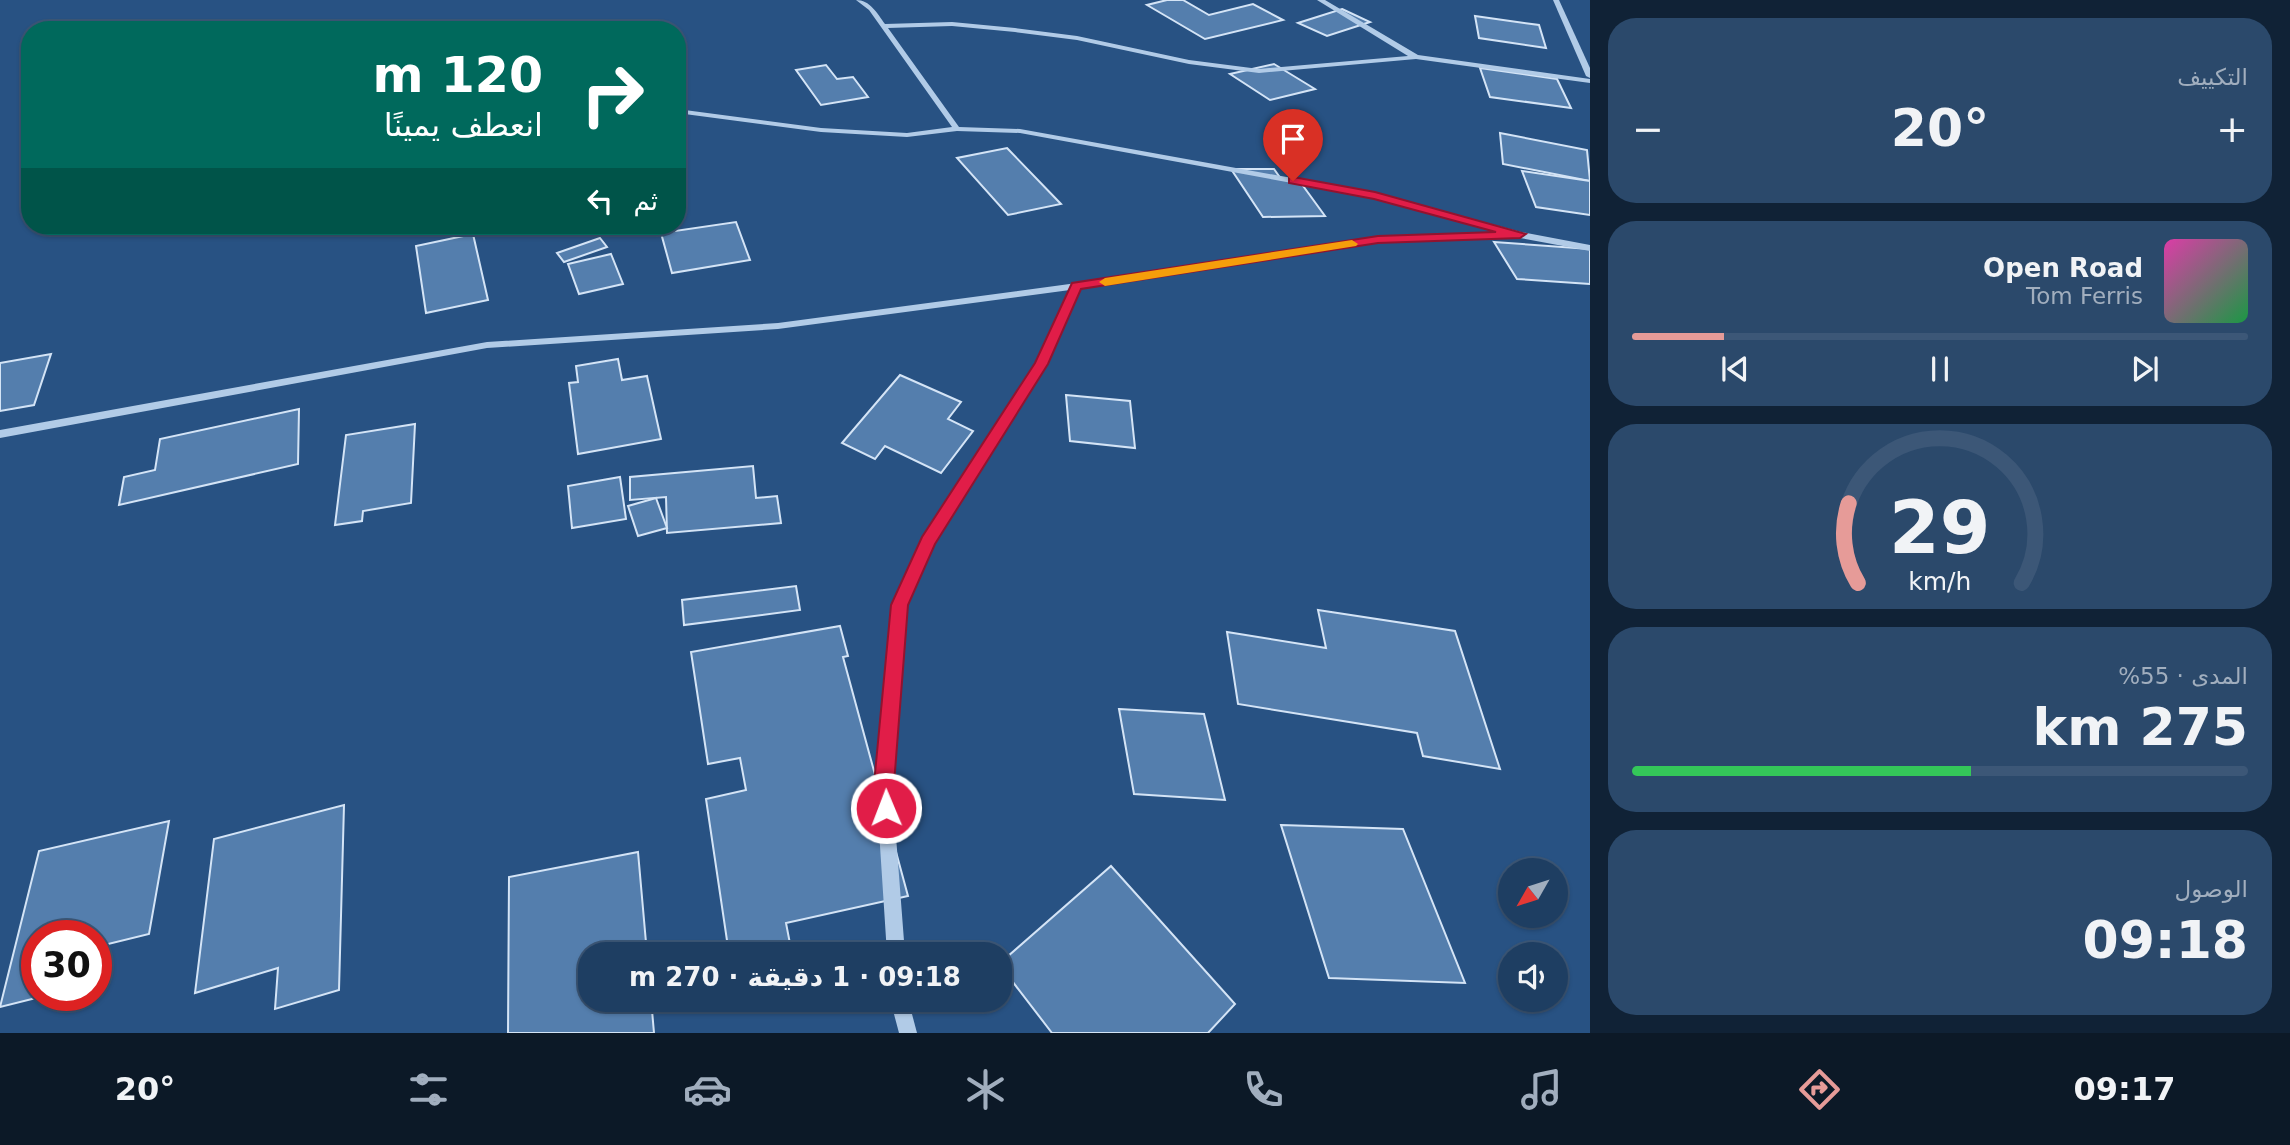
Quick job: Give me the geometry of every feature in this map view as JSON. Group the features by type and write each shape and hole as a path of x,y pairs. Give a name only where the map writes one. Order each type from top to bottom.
{"street":[{"path":"859,0 871,9 957,129"},
{"path":"1320,0 1416,57"},
{"path":"882,26 952,24 1015,30 1077,38 1189,61 1259,71 1416,57 1590,79 1556,0"},
{"path":"1578,48 1590,50"},
{"path":"686,112 821,130 907,135 957,129 1020,131 1375,196 1520,234 1590,248"},
{"path":"0,434 487,345 778,326 1077,286 1378,240 1520,234"},
{"path":"895,942 884,784 900,605 928,541 1041,364 1077,286"},
{"path":"902,1012 908,1033"}],"building":[{"path":"1167,0 1183,0 1209,15 1253,4 1283,20 1205,39 1147,5"},
{"path":"1342,9 1370,22 1327,36 1298,23"},
{"path":"1475,16 1539,25 1546,48 1479,38"},
{"path":"1274,64 1315,89 1270,100 1230,74"},
{"path":"826,65 837,79 853,77 868,97 821,105 796,70"},
{"path":"1480,68 1557,79 1571,108 1490,97"},
{"path":"1500,133 1587,150 1590,181 1503,164"},
{"path":"1007,148 1061,204 1008,215 957,158"},
{"path":"1231,169 1274,169 1281,179 1298,179 1325,216 1263,217"},
{"path":"1522,171 1590,181 1590,215 1536,207"},
{"path":"736,222 750,260 672,273 662,235 686,235 686,229"},
{"path":"473,235 488,300 426,313 416,246"},
{"path":"600,238 607,247 564,262 557,253"},
{"path":"1494,242 1590,249 1590,284 1517,279"},
{"path":"611,254 623,284 579,294 568,264"},
{"path":"51,354 34,405 0,411 0,363"},
{"path":"618,359 622,380 647,376 661,439 578,454 569,383 578,382 576,366"},
{"path":"900,375 961,402 948,419 973,431 941,473 885,446 875,459 842,443"},
{"path":"1066,395 1130,401 1135,448 1070,441"},
{"path":"299,409 298,464 119,505 124,477 155,470 160,439"},
{"path":"415,424 411,503 363,511 362,521 335,525 346,435"},
{"path":"753,466 756,498 777,496 781,523 667,533 666,497 630,500 630,477"},
{"path":"620,477 626,519 572,528 568,486"},
{"path":"656,498 667,528 638,536 628,506"},
{"path":"796,586 800,610 684,625 682,600"},
{"path":"1318,610 1455,631 1500,769 1423,756 1417,733 1238,704 1227,632 1326,648"},
{"path":"840,626 848,656 843,657 908,896 786,923 790,942 727,942 706,799 746,790 740,758 708,764 691,652"},
{"path":"1119,709 1204,714 1225,800 1134,794"},
{"path":"344,805 339,990 275,1009 278,968 195,993 214,839"},
{"path":"169,821 149,934 112,943 112,920 22,920 39,851"},
{"path":"1281,825 1403,829 1465,983 1329,978"},
{"path":"638,852 646,942 578,942 578,1012 652,1012 654,1033 508,1033 509,877"},
{"path":"1111,866 1235,1004 1208,1033 1052,1033 1012,981 1012,953"},
{"path":"21,923 21,1002 0,1007"}],"slow traffic":[{"path":"1105,282 1352,244"}],"route":[{"path":"886,808 884,784 900,605 928,541 1041,364 1077,286 1378,240 1520,234 1375,196 1293,181"}]}
